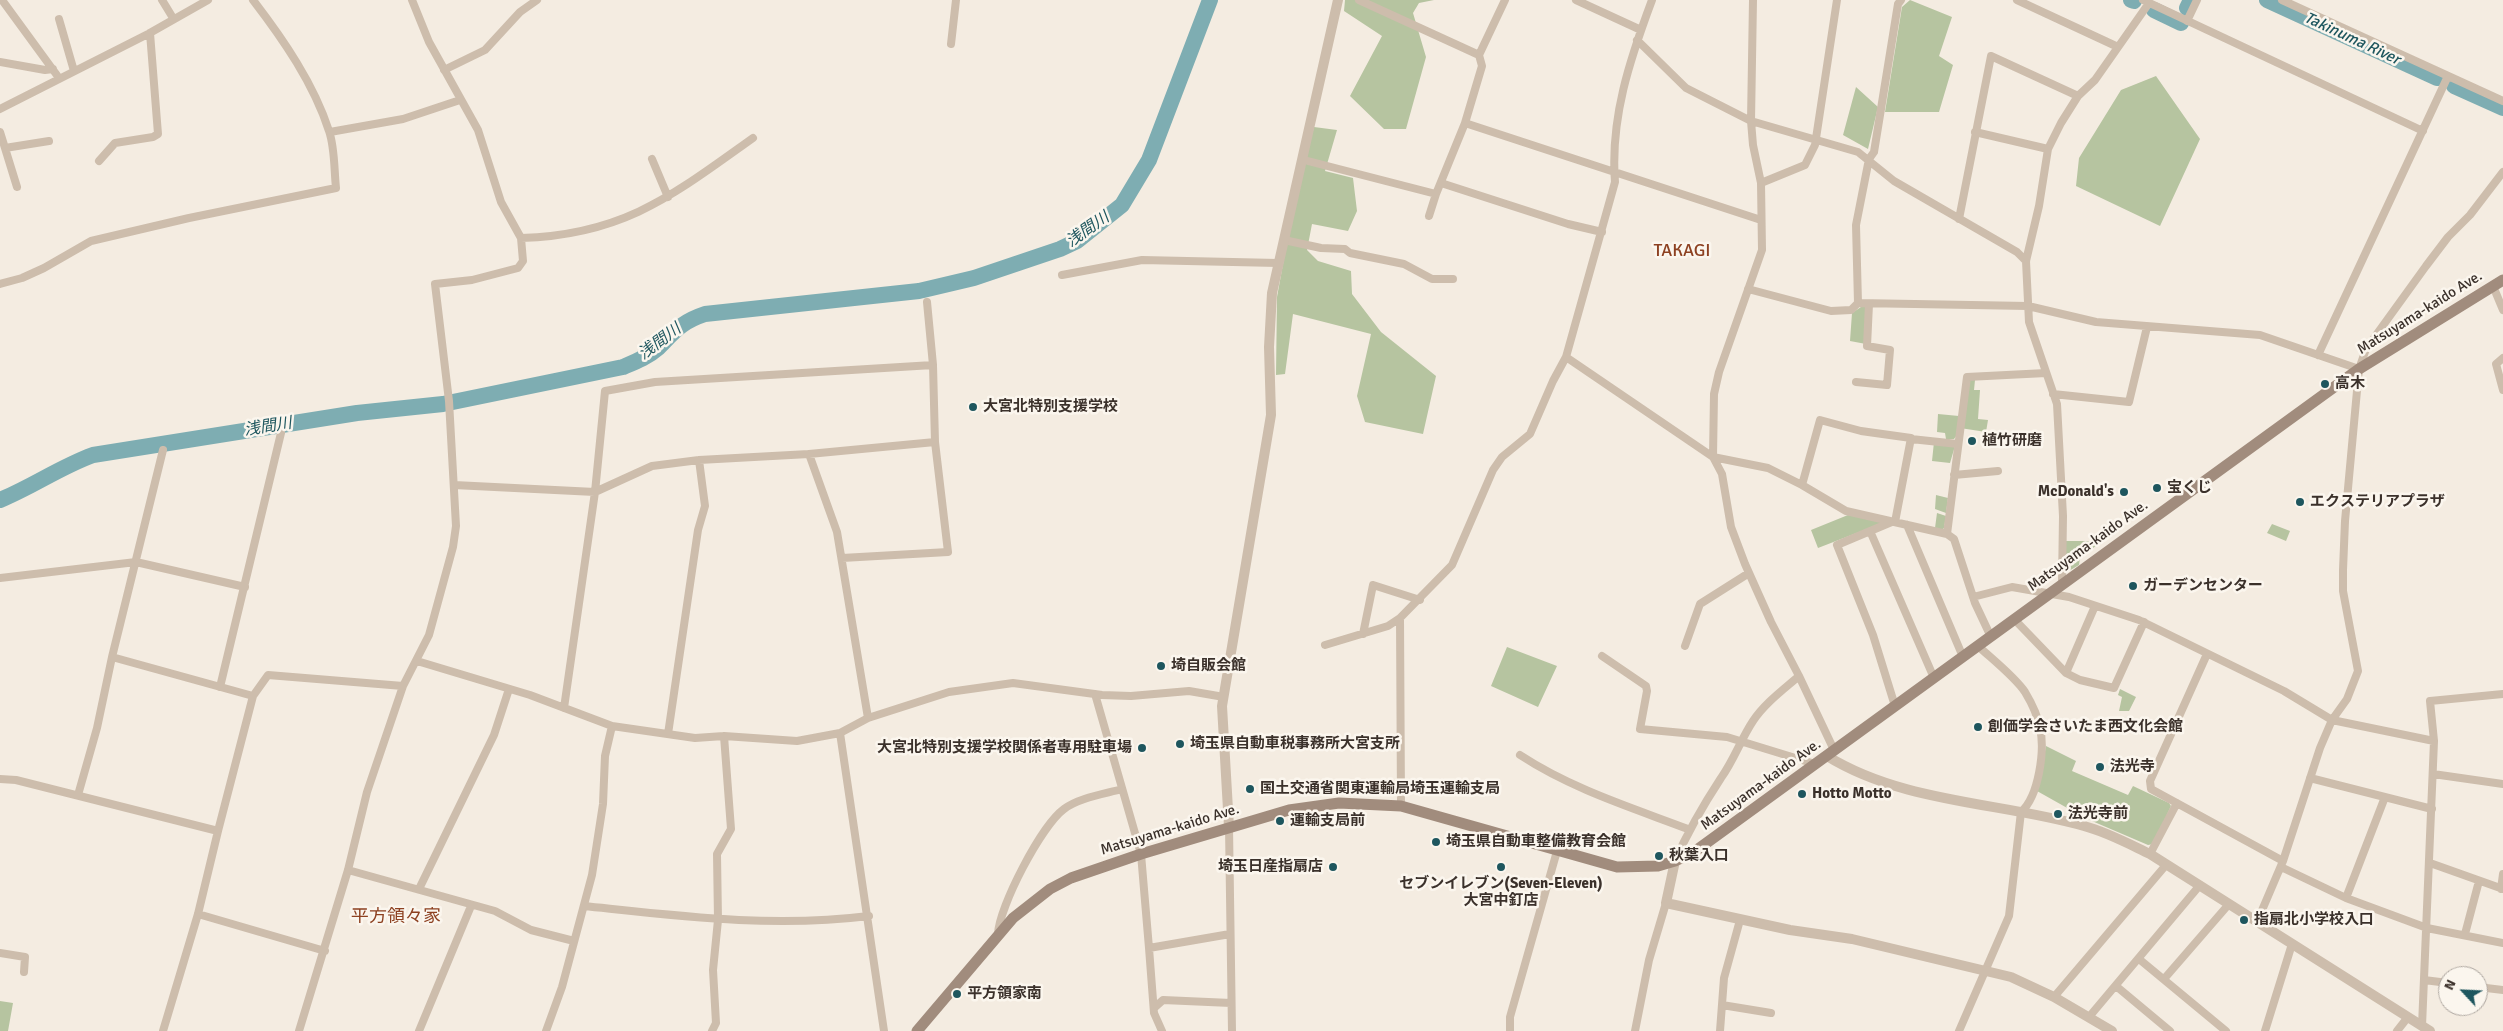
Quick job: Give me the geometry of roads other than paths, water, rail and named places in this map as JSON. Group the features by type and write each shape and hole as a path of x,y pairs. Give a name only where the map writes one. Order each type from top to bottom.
{"main road":[{"name":"Matsuyama-kaido Ave.","path":"917,1031 998,934 1030,903 1050,889 1071,878 1141,854 1289,810 1318,805 1360,803 1401,806 1617,867 1658,866 1675,861 1694,852 2359,369 2498,283"}],"street":[{"path":"2,0 59,78"},
{"path":"162,0 173,18"},
{"path":"0,109 150,33 173,18 208,0"},
{"path":"0,284 22,278 44,268 91,241 189,218 336,188 330,132 310,88 283,41 253,0"},
{"path":"299,1031 325,951 348,870 367,792 403,686 429,635 453,547 456,526 449,404 435,284 472,280 518,268 523,261 521,238 515,224 500,202 478,130 428,42 412,0"},
{"path":"444,70 485,50 520,12 537,0"},
{"path":"951,44 956,0"},
{"path":"1232,1031 1229,827 1222,706 1271,415 1269,387 1270,315 1278,263 1304,160 1338,0"},
{"path":"1359,0 1479,55"},
{"path":"1429,216 1464,123 1482,66 1479,55 1505,0"},
{"path":"1576,0 1641,30"},
{"path":"1325,645 1388,626 1420,600 1452,565 1493,470 1502,457 1530,434 1553,381 1566,357 1602,232 1615,182 1617,118 1637,40 1652,0"},
{"path":"1753,0 1751,121 1753,146 1761,183 1762,250 1719,372 1714,394 1713,457 1722,474 1731,527 1771,622 1800,676 1830,753 1848,767 1910,789 2084,826 2114,837 2150,854 2426,1028"},
{"path":"1761,183 1805,165 1815,144 1838,0"},
{"path":"1748,289 1831,311 1851,310 1858,303 1856,225 1869,159 1874,152 1898,4 1901,0"},
{"path":"2017,0 2118,47"},
{"path":"2187,21 2197,0"},
{"path":"2282,0 2503,101"},
{"path":"2062,583 2063,507 2057,404 2029,322 2026,261 2039,206 2048,150 2061,123 2078,96 2095,80 2146,1 2423,131"},
{"path":"59,19 74,71"},
{"path":"99,161 116,143 153,137 158,134 150,33"},
{"path":"1637,40 1686,88 1751,121 1858,152 1894,181 2017,252 2026,261"},
{"path":"1959,219 1991,56 2078,96"},
{"path":"0,62 45,70 52,69"},
{"path":"2318,355 2448,76"},
{"path":"330,132 403,119 460,100"},
{"path":"1464,123 1761,220"},
{"path":"0,132 17,187"},
{"path":"1975,132 2048,150"},
{"path":"521,238 567,236 588,231 653,206 753,138"},
{"path":"5,148 49,142"},
{"path":"652,159 668,197"},
{"path":"1304,160 1436,194"},
{"path":"2257,922 2282,864 2310,778 2332,720 2347,699 2358,671 2344,591 2343,570 2345,521 2359,369 2366,349 2426,266 2448,237 2470,216 2503,172"},
{"path":"1441,183 1568,224 1602,232"},
{"path":"1284,240 1321,248 1345,249 1350,253 1404,264 1432,279 1453,279"},
{"path":"1062,275 1142,260 1278,263"},
{"path":"2498,283 2503,310"},
{"path":"842,558 948,552 935,442 933,365 926,302"},
{"path":"1858,303 1888,302 2028,306 2096,322 2260,335 2359,369"},
{"path":"1856,382 1887,385 1890,350 1867,346 1869,304"},
{"path":"2054,394 2129,402 2147,327"},
{"path":"1566,357 1713,457 1768,468 1846,510 1946,534 1954,539 1973,597 1991,637"},
{"path":"2503,358 2496,364 2503,390"},
{"path":"564,708 595,492 605,391 655,382 933,365"},
{"path":"1946,534 1967,377 2046,373"},
{"path":"1802,485 1820,420 1861,431 1958,444"},
{"path":"220,687 281,432"},
{"path":"1894,521 1911,438"},
{"path":"454,485 595,492 652,466 699,460 809,454 935,442"},
{"path":"78,795 97,728 112,657 163,450"},
{"path":"809,454 837,532 850,622 868,718"},
{"path":"668,734 698,530 705,506 699,460"},
{"path":"1954,475 1998,471"},
{"path":"1894,521 1837,545 1872,635 1895,706"},
{"path":"1907,525 1963,657"},
{"path":"1870,531 1934,678"},
{"path":"0,578 136,562 245,587"},
{"path":"1685,646 1700,604 1750,573"},
{"path":"1363,634 1373,585 1420,600"},
{"path":"1973,597 2012,587 2049,593 2095,606 2144,622 2284,691 2332,720 2434,741"},
{"path":"2066,673 2095,606"},
{"path":"1400,618 1401,806"},
{"path":"2014,620 2066,673 2080,680 2114,688 2144,622"},
{"path":"1959,1031 2009,916 2021,812 2026,808 2038,780 2042,754 2040,728 2024,692 1978,646"},
{"path":"2207,654 2150,781 2151,789 2282,864 2346,898 2427,928 2503,943"},
{"path":"1602,656 1646,686 1648,691 1640,729 1727,738 1815,764"},
{"path":"112,657 252,696"},
{"path":"417,660 509,689 612,726 696,738 724,736 797,741 840,732 868,718 949,692 1013,683 1095,694 1131,696 1189,691 1224,697"},
{"path":"163,1031 198,914 252,696 268,675 403,686"},
{"path":"1635,1031 1649,960 1666,903 1675,861 1688,829 1709,794 1722,778 1754,720 1770,702 1800,676"},
{"path":"419,889 494,735 509,689"},
{"path":"1095,694 1141,854 1154,1008 1162,1031"},
{"path":"2426,1028 2424,980 2434,741 2430,701 2503,694"},
{"path":"546,1031 562,987 592,875 603,804 605,756 612,726"},
{"path":"840,732 850,810 869,916 884,1031"},
{"path":"712,1031 716,1023 713,970 718,920 718,854 731,829 724,736"},
{"path":"1520,755 1550,775 1688,829"},
{"path":"2433,774 2503,784"},
{"path":"2310,778 2432,809"},
{"path":"0,779 16,780 218,831"},
{"path":"998,934 1001,915 1029,857 1049,825 1063,809 1122,789"},
{"path":"2346,898 2385,797"},
{"path":"2150,854 2176,803"},
{"path":"1510,1031 1510,1018 1557,851"},
{"path":"2430,863 2502,889 2503,874"},
{"path":"2054,997 2166,864"},
{"path":"348,870 495,912 531,930 574,941"},
{"path":"2465,934 2479,881"},
{"path":"2089,1017 2200,885"},
{"path":"1666,903 1740,920 1852,939 2012,977 2054,997 2112,1031"},
{"path":"2164,979 2229,904"},
{"path":"419,1031 471,906"},
{"path":"584,906 718,920 787,922 869,916"},
{"path":"198,914 325,951"},
{"path":"1720,1031 1724,978 1740,920"},
{"path":"1149,948 1230,934"},
{"path":"2265,1031 2292,944"},
{"path":"0,953 25,957 24,972"},
{"path":"2140,958 2226,1031"},
{"path":"2424,980 2438,982"},
{"path":"2116,986 2170,1031"},
{"path":"2488,988 2503,990"},
{"path":"1154,1008 1163,1000 1231,1003"},
{"path":"1722,1005 1771,1013"},
{"path":"2397,1031 2408,1017"}],"waterway":[{"name":"浅間川","path":"0,500 93,455 357,413 443,404 623,367 650,354 684,324 705,314 919,291 974,278 1060,249 1077,241 1122,205 1149,160 1210,0"},
{"path":"2187,8 2191,0"},
{"name":"Takinuma River","path":"2267,0 2437,78"},
{"path":"2154,10 2181,23"},
{"name":"Takinuma River","path":"2454,86 2503,108"}],"place":[{"name":"高木","path":"2325,384"},
{"name":"大宮北特別支援学校","path":"973,407"},
{"name":"植竹研磨","path":"1972,441"},
{"name":"宝くじ","path":"2157,488"},
{"name":"McDonald's","path":"2124,492"},
{"name":"エクステリアプラザ","path":"2300,502"},
{"name":"ガーデンセンター","path":"2133,586"},
{"name":"埼自販会館","path":"1161,666"},
{"name":"創価学会さいたま西文化会館","path":"1978,727"},
{"name":"埼玉県自動車税事務所大宮支所","path":"1180,744"},
{"name":"大宮北特別支援学校関係者専用駐車場","path":"1142,748"},
{"name":"法光寺","path":"2100,767"},
{"name":"国土交通省関東運輸局埼玉運輸支局","path":"1250,789"},
{"name":"Hotto Motto","path":"1802,794"},
{"name":"法光寺前","path":"2058,814"},
{"name":"運輸支局前","path":"1280,821"},
{"name":"埼玉県自動車整備教育会館","path":"1436,842"},
{"name":"秋葉入口","path":"1659,856"},
{"name":"埼玉日産指扇店","path":"1333,867"},
{"name":"セブンイレブン(Seven-Eleven) 大宮中釘店","path":"1501,867"},
{"name":"指扇北小学校入口","path":"2244,920"},
{"name":"平方領家南","path":"957,994"}],"district":[{"name":"TAKAGI","path":"1682,251"},
{"name":"平方領々家","path":"396,917"}]}
